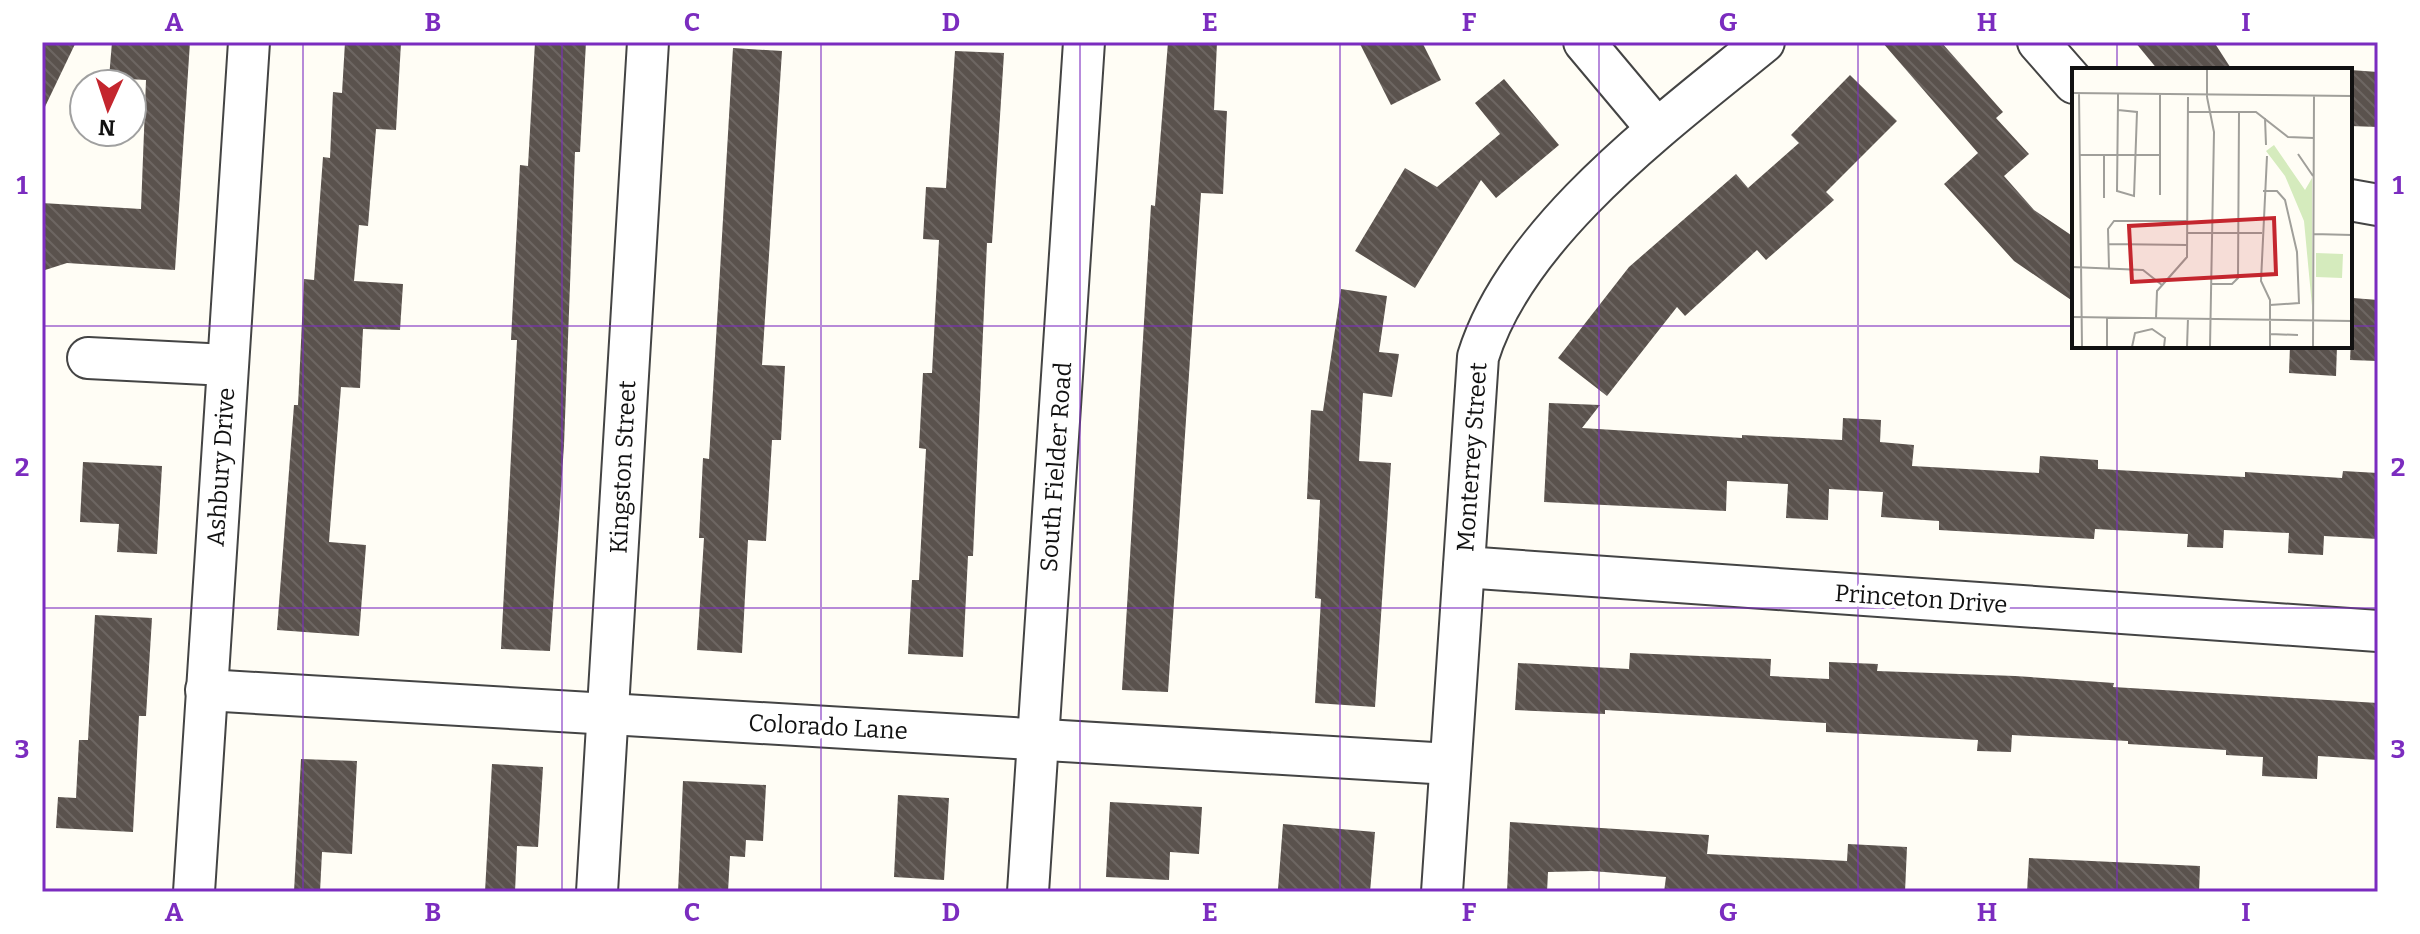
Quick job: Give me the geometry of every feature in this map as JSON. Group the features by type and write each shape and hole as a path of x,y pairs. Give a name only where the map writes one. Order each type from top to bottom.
{"street":[{"name":"Ashbury Drive","path":"194,892 249,42"},
{"name":"Kingston Street","path":"597,892 648,42"},
{"name":"South Fielder Road","path":"1028,892 1084,42"},
{"path":"1584,42 1657,129"},
{"name":"Monterrey Street","path":"1442,892 1478,357 1488,324 1505,292 1560,223 1657,129 1764,42"},
{"path":"2038,42 2072,81"},
{"path":"2352,200 2378,205"},
{"path":"88,358 227,365"},
{"name":"Princeton Drive","path":"1464,567 2378,631"},
{"name":"Colorado Lane","path":"206,690 1450,764"}],"building":[{"path":"42,42 76,42 42,113"},
{"path":"112,42 190,42 175,270 67,263 42,271 42,203 141,209 143,148 148,148 148,68 110,68"},
{"path":"345,42 401,43 396,130 376,129 368,226 359,225 354,281 403,284 400,330 363,329 360,388 341,387 329,542 366,545 359,636 277,630 294,405 298,405 304,279 314,280 323,157 330,158 333,92 342,93"},
{"path":"535,42 586,42 580,152 575,152 564,445 550,651 501,649 517,340 511,340 520,165 528,166"},
{"path":"1168,42 1217,42 1214,110 1227,111 1223,194 1201,193 1168,692 1122,690 1151,205 1155,206"},
{"path":"1359,42 1422,42 1441,80 1391,105"},
{"path":"1882,42 1941,42 2003,112 1996,118 2029,154 2004,176 2034,210 2072,236 2072,301 2014,261 1944,184 1978,153"},
{"path":"2135,42 2214,42 2231,68 2156,68"},
{"path":"733,48 782,51 762,365 785,366 781,440 772,440 766,541 748,540 742,653 697,650 704,538 699,538 703,458 709,459"},
{"path":"955,51 1004,53 992,243 987,243 973,556 968,556 963,657 908,654 912,580 919,580 926,449 919,448 923,373 932,373 939,240 923,239 926,187 946,188"},
{"path":"2352,70 2378,72 2378,127 2352,126"},
{"path":"1850,75 1897,121 1826,192 1834,200 1766,260 1757,250 1685,316 1677,307 1607,396 1558,358 1629,267 1736,174 1748,188 1799,143 1791,135"},
{"path":"1504,79 1559,145 1496,198 1481,180 1415,288 1355,251 1405,168 1437,187 1500,134 1475,103"},
{"path":"1341,289 1387,296 1379,352 1399,354 1392,397 1363,393 1359,461 1391,463 1375,707 1315,703 1321,599 1315,598 1320,500 1307,499 1311,410 1323,411"},
{"path":"2353,298 2378,300 2378,361 2350,360"},
{"path":"2290,348 2337,348 2336,376 2289,373"},
{"path":"1549,403 1600,405 1582,428 1742,438 1742,435 1842,440 1843,418 1881,420 1880,442 1914,445 1912,466 2039,473 2040,456 2098,460 2098,469 2245,477 2245,472 2342,478 2343,471 2378,473 2378,539 2324,536 2323,555 2288,553 2289,533 2224,530 2223,548 2187,547 2188,534 2095,529 2094,539 1939,530 1939,521 1881,517 1883,492 1829,489 1828,520 1786,518 1788,484 1727,481 1726,511 1544,502"},
{"path":"83,462 162,466 157,554 117,552 119,524 80,522"},
{"path":"95,615 152,618 146,716 139,716 133,832 56,828 58,797 76,798 79,740 88,740"},
{"path":"1630,653 1771,659 1770,676 1829,679 1829,662 1878,664 1877,671 2015,676 2114,683 2113,687 2378,703 2378,760 2318,756 2317,779 2262,776 2263,757 2226,755 2226,750 2128,744 2128,741 2012,735 2011,752 1977,751 1978,740 1826,732 1826,723 1605,710 1605,714 1515,710 1518,663 1629,669"},
{"path":"301,759 357,761 352,854 322,852 320,892 294,892"},
{"path":"492,764 543,767 538,847 517,846 515,892 485,892"},
{"path":"683,781 766,785 763,841 746,840 745,857 730,856 728,892 678,892"},
{"path":"898,795 949,798 944,880 894,877"},
{"path":"1110,802 1202,807 1199,854 1170,852 1169,880 1106,877"},
{"path":"1510,822 1709,835 1707,854 1847,861 1848,844 1907,847 1905,892 1664,892 1666,877 1592,871 1548,872 1547,892 1507,892"},
{"path":"1283,824 1375,832 1370,892 1278,889"},
{"path":"2029,858 2200,866 2199,892 2027,892"}]}
